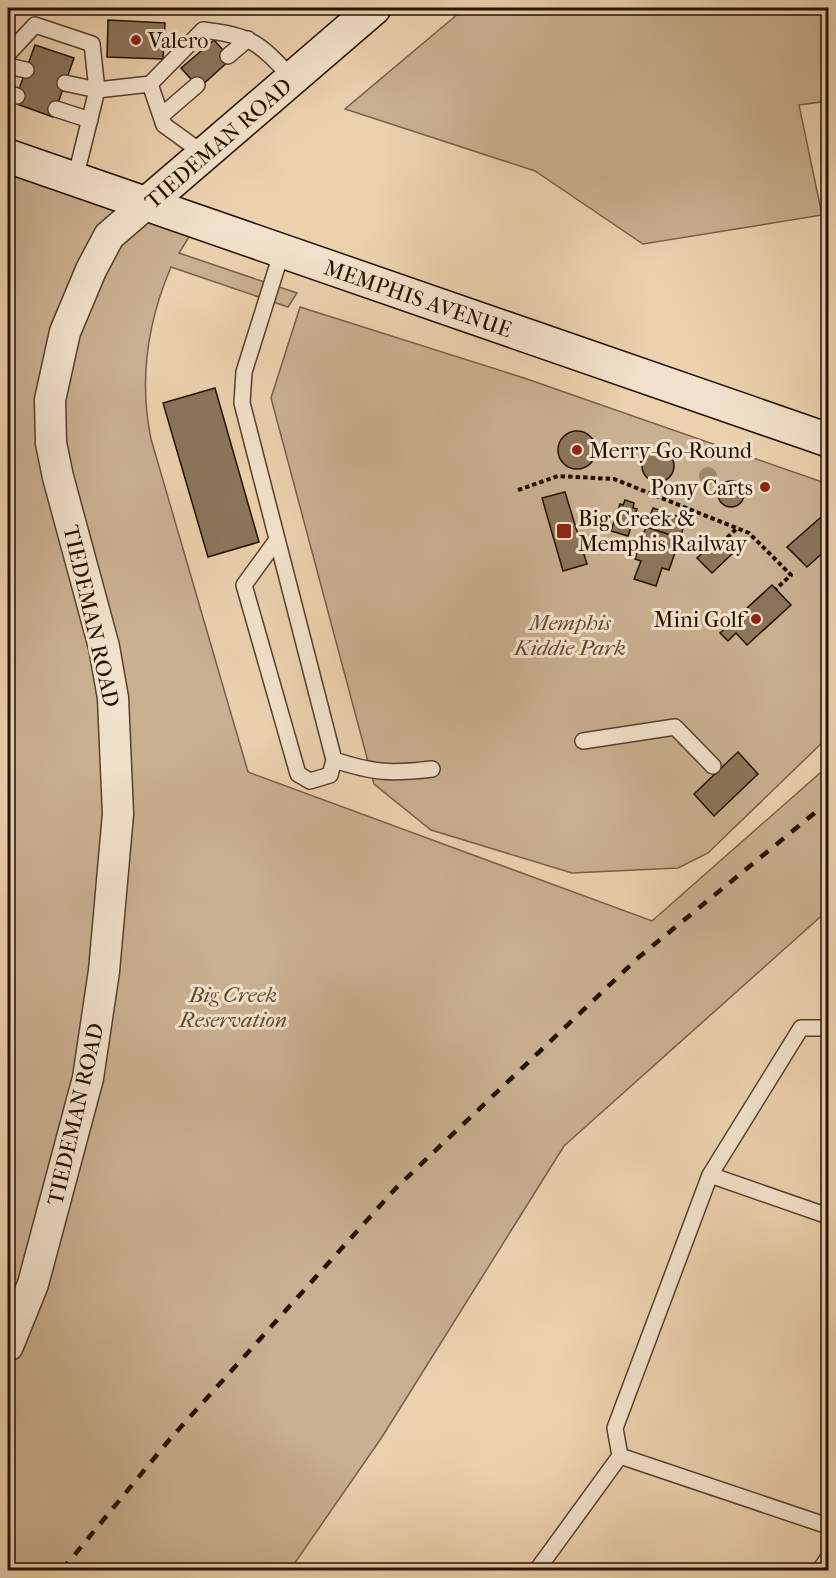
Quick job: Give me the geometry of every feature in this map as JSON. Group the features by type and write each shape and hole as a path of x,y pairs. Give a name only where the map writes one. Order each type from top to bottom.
{"main road":[{"name":"TIEDEMAN ROAD","path":"145,205 374,8"},
{"name":"MEMPHIS AVENUE","path":"8,156 828,440"}],"street":[{"name":"TIEDEMAN ROAD","path":"8,1346 33,1284 88,1078 104,971 118,814 114,698 104,647 58,477 51,443 50,400 65,332 91,270 109,236 145,205"}],"lane":[{"path":"8,54 35,25 92,44 97,90 75,179"},
{"path":"65,83 97,90 150,84 203,30 240,35 248,39 264,49 292,78"},
{"path":"228,56 248,39"},
{"path":"8,66 26,70"},
{"path":"150,84 164,125 204,154"},
{"path":"161,116 197,85"},
{"path":"56,109 90,120"},
{"path":"276,541 244,585 298,774 310,781 330,775 334,760 242,403 244,372 282,251"},
{"path":"584,741 675,727 713,766"},
{"path":"334,760 373,773 394,774 432,769"},
{"path":"537,1570 620,1456 615,1428 710,1175 801,1028 828,1028"},
{"path":"710,1175 828,1216"},
{"path":"620,1456 828,1526"},
{"path":"820,1570 828,1558"}],"path":[{"path":"518,490 558,476 614,479 738,527 761,542 791,575 776,589"},
{"path":"722,543 738,527"}],"green space":[{"path":"465,8 828,8 828,101 799,105 822,215 643,244 535,171 345,109"},
{"name":"Big Creek Reservation","path":"8,156 199,221 179,253 297,293 288,307 171,267 156,309 148,352 146,395 151,439 248,772 652,921 828,766 828,910 564,1146 382,1437 290,1570 8,1570"},
{"name":"Memphis Kiddie Park","path":"300,307 524,378 828,484 828,737 708,853 678,868 572,873 431,830 374,784 271,398"}],"building":[{"name":"Valero","path":"108,20 165,23 163,59 107,57"},
{"path":"214,40 231,59 199,88 181,68"},
{"path":"35,45 74,58 53,117 14,103"},
{"path":"215,388 259,542 208,557 163,403"},
{"name":"Merry-Go-Round","path":"577,431 584,432 590,437 595,443 595,457 590,463 584,468 577,469 570,468 564,463 559,457 558,450 559,443 564,437 570,432"},
{"path":"658,450 669,455 674,466 669,477 658,482 647,477 642,466 647,455"},
{"path":"731,481 740,485 744,494 740,503 731,507 722,503 718,494 722,485"},
{"name":"Big Creek & Memphis Railway","path":"565,492 587,564 563,571 542,498"},
{"path":"625,500 634,503 633,508 637,509 628,536 611,531 620,504 623,505"},
{"path":"653,508 686,519 680,538 646,527"},
{"path":"820,518 828,527 828,548 807,567 787,547"},
{"path":"646,527 680,538 669,570 662,568 656,586 634,579 641,561 635,559"},
{"path":"717,539 732,554 712,573 697,558"},
{"name":"Mini Golf","path":"772,585 791,605 747,645 736,633 728,641 720,633"},
{"path":"738,752 758,774 714,816 694,794"}],"railway":[{"path":"62,1570 170,1439 396,1188 639,957 828,802"}],"place":[{"name":"Valero","path":"136,40"},
{"name":"Merry-Go-Round","path":"577,450"},
{"name":"Pony Carts","path":"765,487"},
{"name":"Big Creek & Memphis Railway","path":"564,531"},
{"name":"Mini Golf","path":"756,619"}]}
